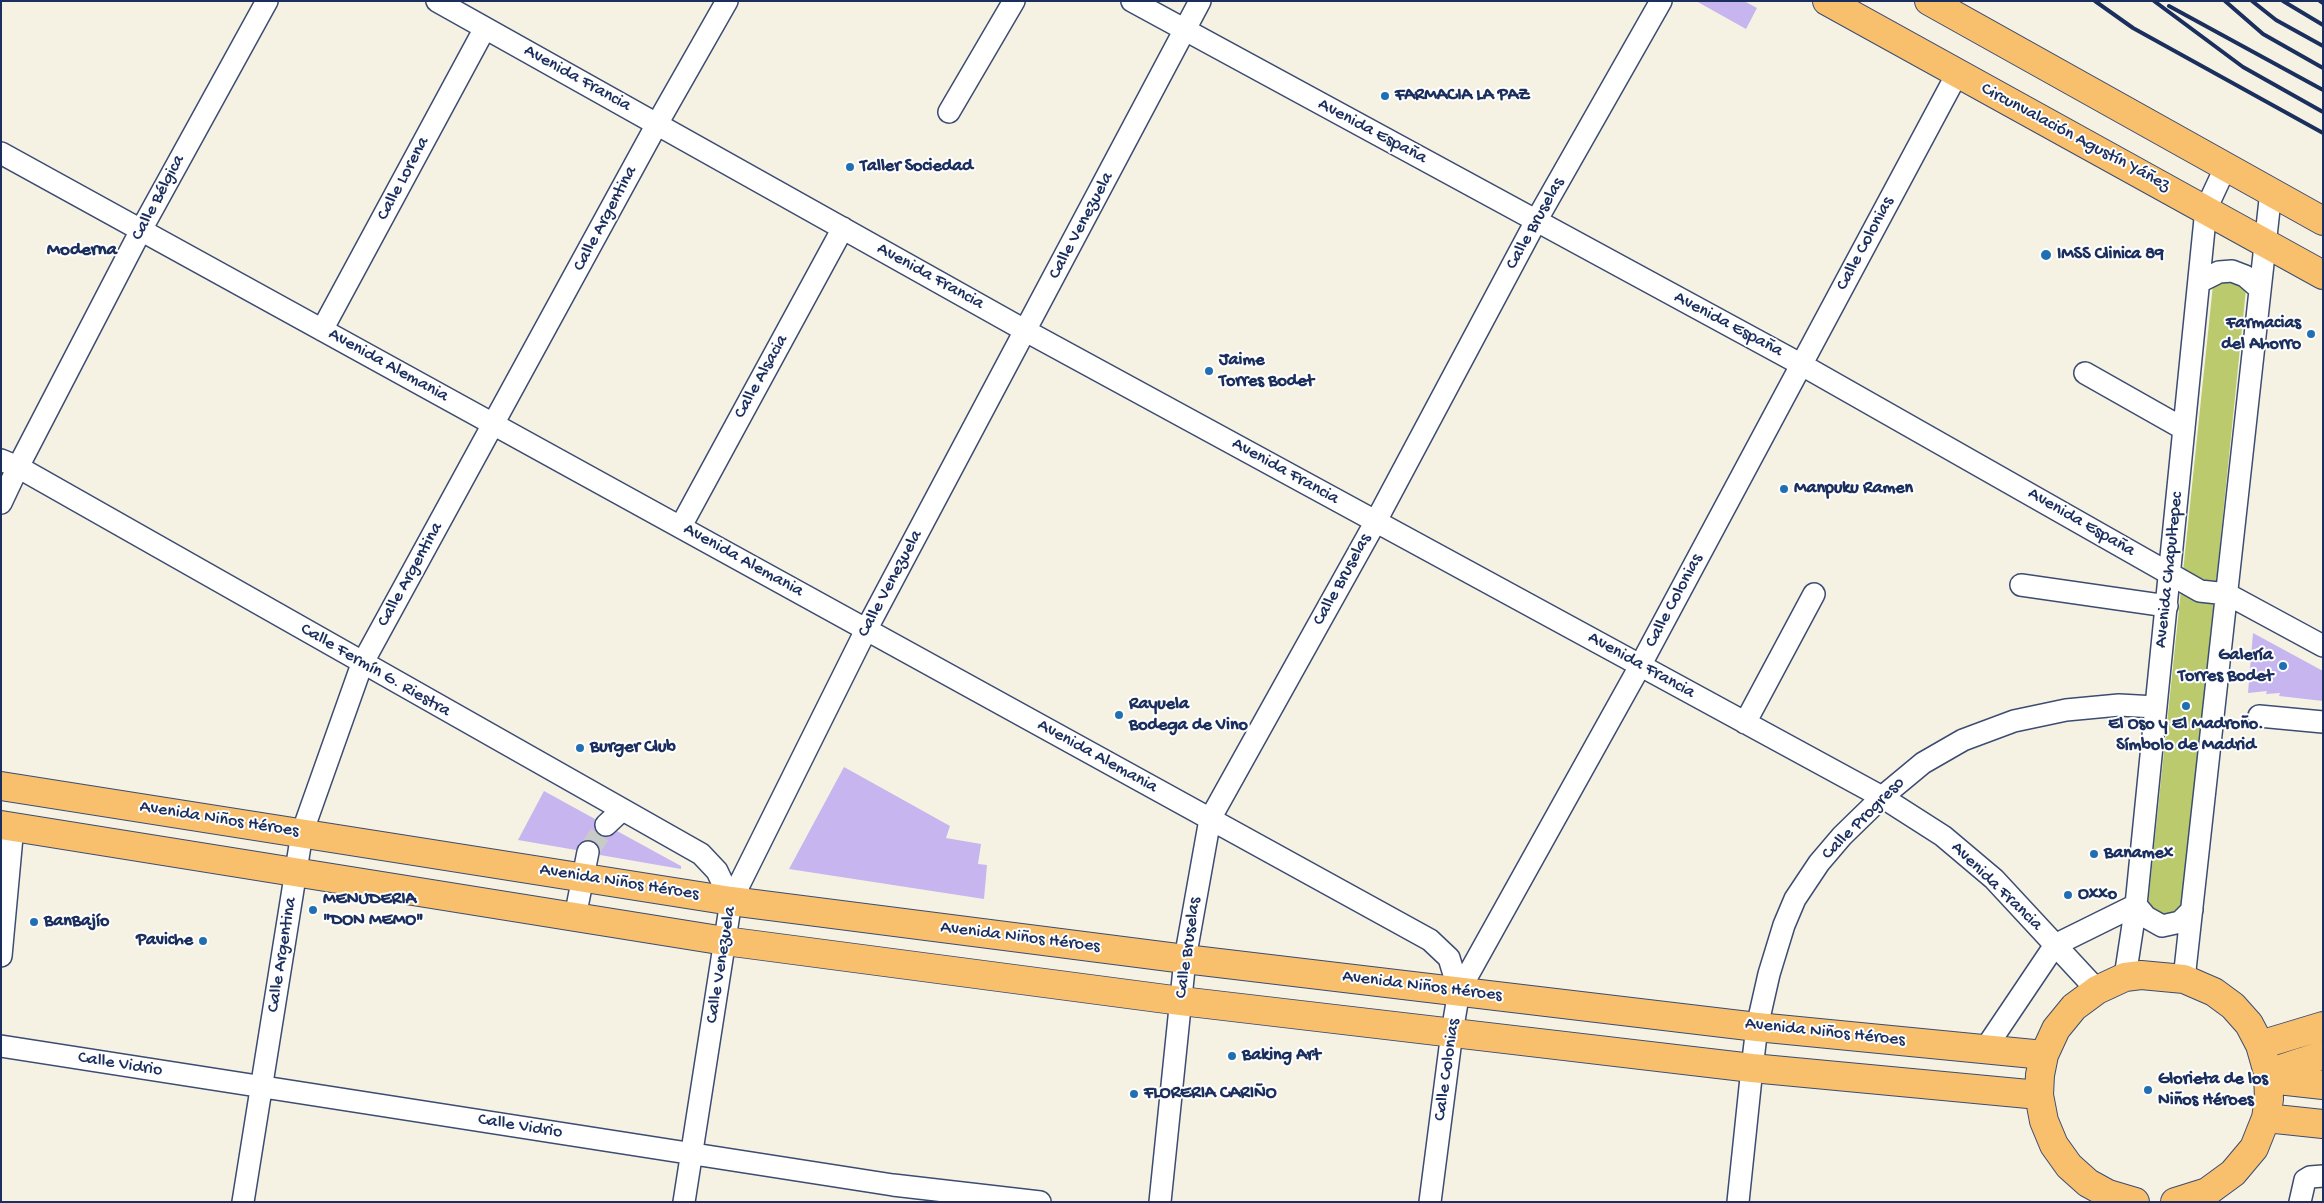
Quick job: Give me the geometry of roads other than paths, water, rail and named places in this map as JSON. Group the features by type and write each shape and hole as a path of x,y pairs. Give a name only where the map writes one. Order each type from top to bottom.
{"main road":[{"name":"Circunvalación Agustín Yáñez","path":"1827,1 2323,275"},
{"path":"1929,1 2323,220"},
{"name":"Avenida Niños Héroes","path":"1,786 302,833 585,865 731,901 1185,959 1757,1027 2044,1055"},
{"path":"7,826 725,941 1181,1001 1752,1068 2039,1095"},
{"path":"2135,1202 2108,1194 2092,1192 2068,1166 2054,1145 2044,1121 2039,1095 2040,1075 2044,1055 2056,1029 2074,1007 2097,990 2125,977 2157,975 2184,979 2214,992 2233,1006 2249,1024 2260,1045 2268,1076 2270,1099 2266,1118 2254,1148 2233,1173 2207,1192 2175,1202"},
{"path":"2260,1045 2323,1026"},
{"path":"2268,1076 2323,1055"},
{"path":"2268,1076 2323,1084"},
{"path":"2266,1118 2323,1124"}],"street":[{"name":"Calle Bélgica","path":"1,503 10,463 267,1"},
{"name":"Avenida Francia","path":"438,1 1026,331 1882,797 1943,836 1994,879 2097,990"},
{"name":"Calle Argentina","path":"243,1202 302,833 362,664 495,424 657,124 727,1"},
{"path":"949,112 1014,1"},
{"name":"Avenida España","path":"1132,1 1184,31 1802,365 2200,591 2227,594 2323,646"},
{"name":"Calle Venezuela","path":"684,1202 731,901 866,630 1200,1"},
{"name":"Calle Bruselas","path":"1160,1202 1185,959 1210,819 1376,522 1536,221 1661,1"},
{"name":"Calle Lorena","path":"322,330 485,28"},
{"name":"Calle Colonias","path":"1430,1202 1459,991 1640,666 1957,74"},
{"name":"Avenida Alemania","path":"1,153 1430,940 1449,958 1459,991"},
{"name":"Avenida Chapultepec","path":"2125,977 2136,904 2206,209 2226,166"},
{"path":"2184,979 2271,191"},
{"name":"Calle Alsacia","path":"681,526 843,228"},
{"path":"2199,282 2219,272 2232,272 2245,276 2260,289"},
{"path":"2085,373 2184,429"},
{"name":"Calle Fermín G. Riestra","path":"10,463 362,664 701,854 717,871 731,901"},
{"path":"2021,585 2166,606"},
{"path":"1745,723 1814,594"},
{"name":"Calle Progreso","path":"1738,1202 1757,1027 1769,974 1784,925 1795,900 1819,863 1842,836 1882,797 1923,763 1963,740 2014,721 2075,709 2119,705 2156,707"},
{"path":"2259,716 2323,722"},
{"path":"606,825 622,810"},
{"path":"1,956 7,826"},
{"path":"575,917 585,865"},
{"path":"1985,1049 2055,945 2136,904 2146,918 2162,926 2180,922 2192,910"},
{"name":"Calle Vidrio","path":"1,1046 692,1154 892,1194 1040,1202"},
{"path":"2300,1202 2305,1180 2310,1176 2323,1176"}],"tunnel":[{"path":"588,852 606,825"}],"railway":[{"path":"2095,1 2133,28 2323,133"},
{"path":"2154,1 2243,67 2323,112"},
{"path":"2225,1 2263,34 2323,68"},
{"path":"2252,1 2276,20 2323,46"},
{"path":"2283,1 2323,25"},
{"path":"2169,6 2323,90"}],"place":[{"name":"FARMACIA LA PAZ","path":"1385,96"},
{"name":"Taller Sociedad","path":"850,167"},
{"name":"IMSS Clinica 89","path":"2046,255"},
{"name":"Farmacias del Ahorro","path":"2311,334"},
{"name":"Jaime Torres Bodet","path":"1209,371"},
{"name":"Manpuku Ramen","path":"1784,489"},
{"name":"Galería Torres Bodet","path":"2283,666"},
{"name":"El Oso y El Madroño. Símbolo de Madrid","path":"2186,706"},
{"name":"Rayuela Bodega de Vino","path":"1119,715"},
{"name":"Burger Club","path":"580,748"},
{"name":"Banamex","path":"2094,854"},
{"name":"Oxxo","path":"2068,895"},
{"name":"MENUDERIA \"DON MEMO\"","path":"313,910"},
{"name":"BanBajío","path":"34,922"},
{"name":"Paviche","path":"203,941"},
{"name":"Baking Art","path":"1232,1056"},
{"name":"Glorieta de los Niños Héroes","path":"2148,1090"},
{"name":"FLORERIA CARIÑO","path":"1134,1094"}],"district":[{"name":"Moderna","path":"82,251"}]}
